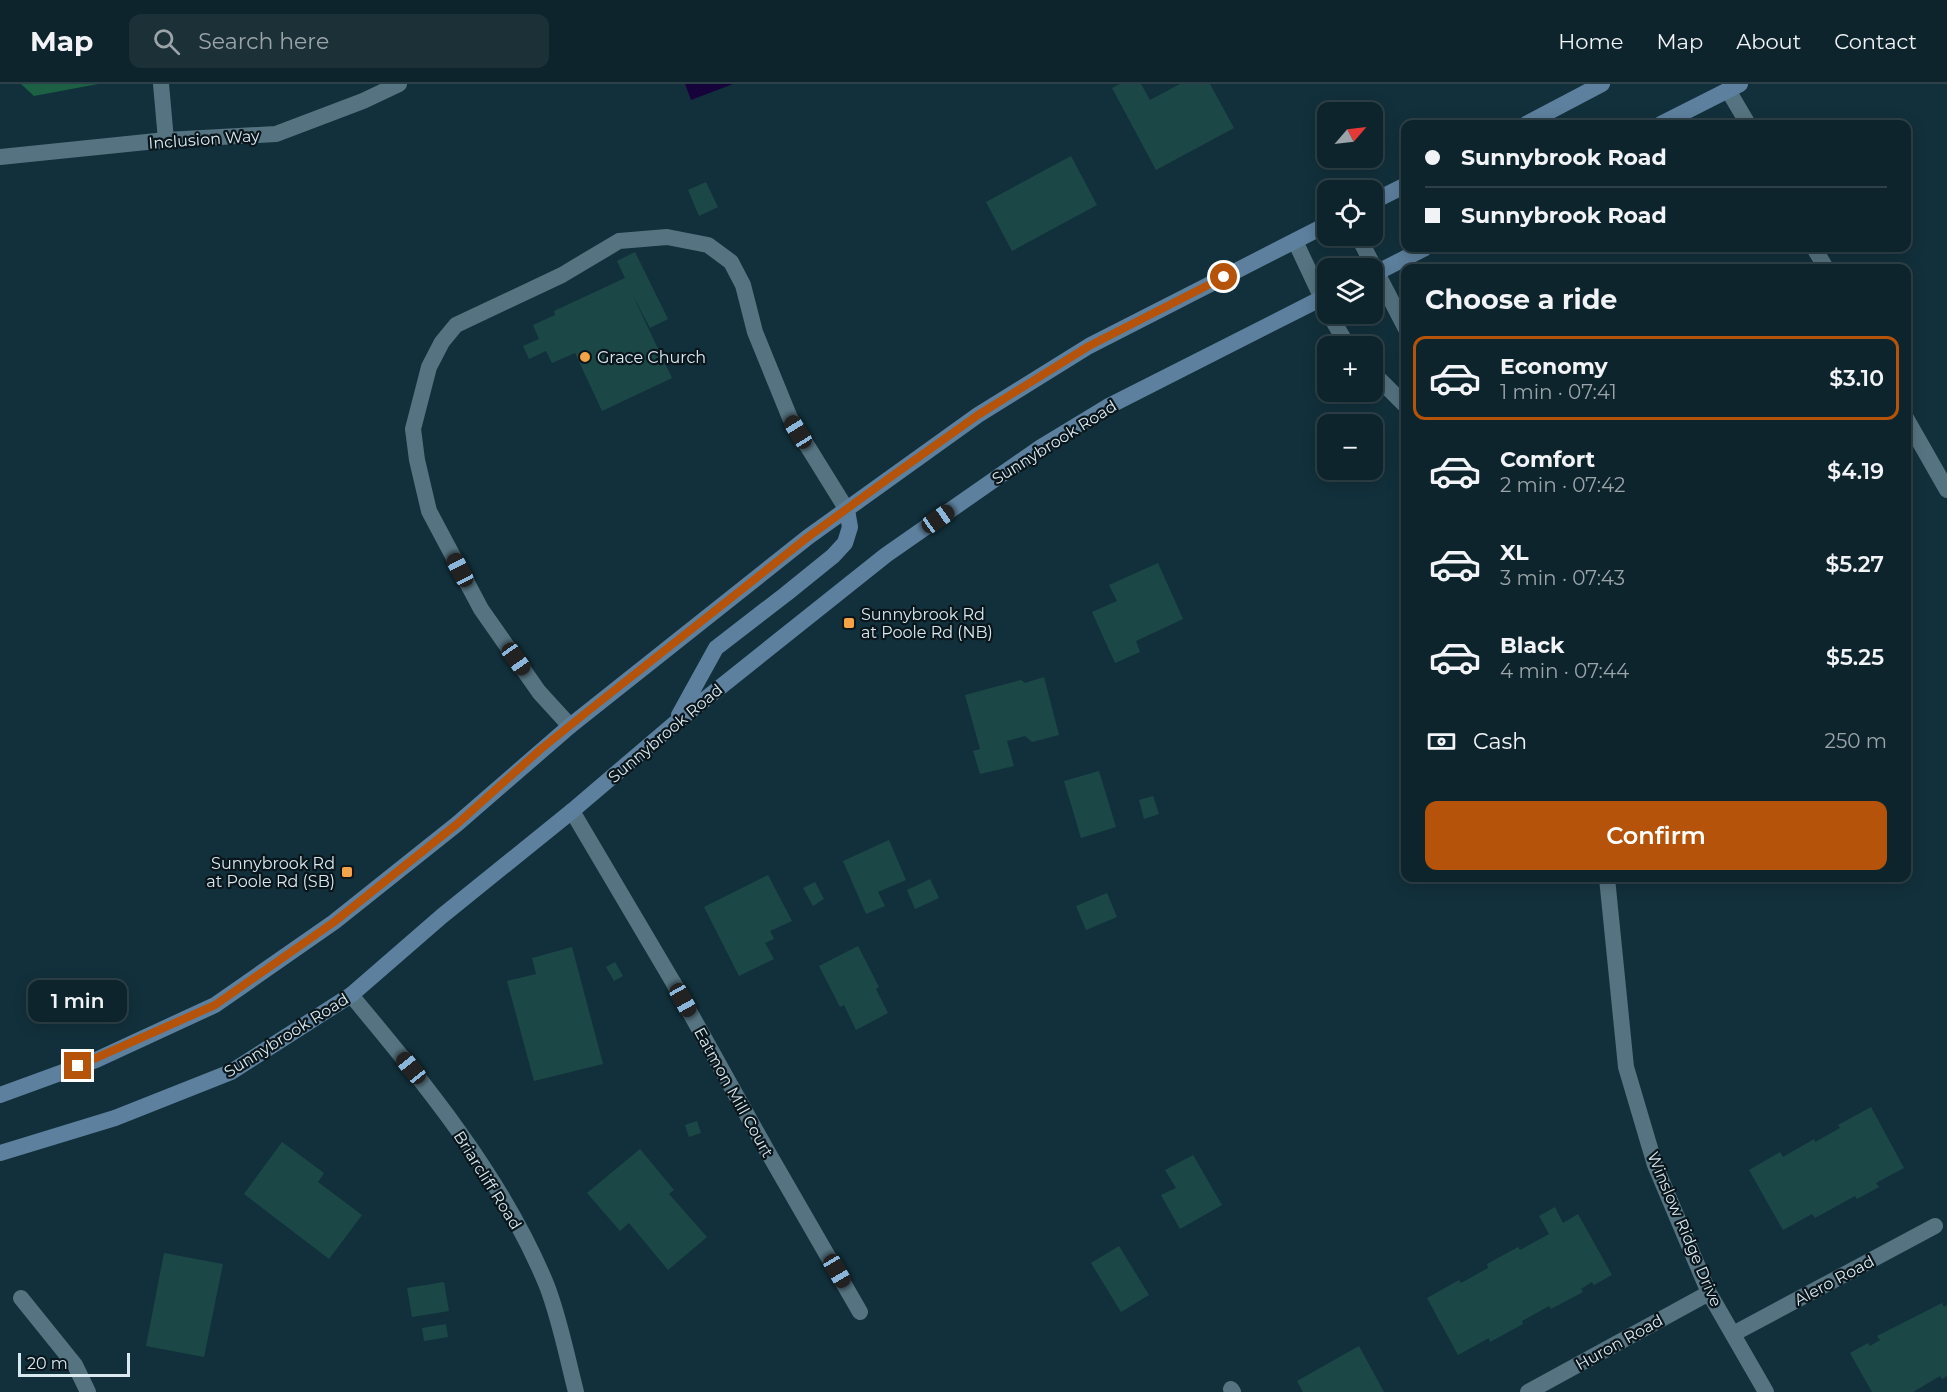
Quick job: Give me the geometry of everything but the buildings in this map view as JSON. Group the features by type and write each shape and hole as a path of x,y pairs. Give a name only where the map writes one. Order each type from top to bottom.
{"main road":[{"path":"1534,120 1602,84"},
{"path":"1669,120 1734,87"},
{"path":"1383,196 1401,187"},
{"path":"1,1094 96,1060 215,1005 343,915 457,824 570,726 799,544 978,415 1089,346 1317,230"},
{"path":"1383,269 1417,252"},
{"name":"Sunnybrook Road","path":"0,1154 115,1118 231,1072 351,995 496,870 572,811 674,724 886,555 1041,447 1107,407 1317,309"},
{"path":"674,724 716,648 833,556 845,543 850,526 847,510"}],"street":[{"path":"161,84 166,140"},
{"name":"Inclusion Way","path":"0,157 166,140 276,134 363,101 399,84"},
{"path":"1734,87 1746,120"},
{"path":"570,726 539,692 481,609 429,511 417,460 414,429 429,367 441,342 456,325 562,275 618,241 667,237 708,245 731,262 743,285 755,332 790,418 847,510"},
{"path":"1295,241 1317,286"},
{"path":"1383,289 1401,320"},
{"path":"1383,383 1401,401"},
{"path":"1911,427 1947,490"},
{"name":"Eatmon Mill Court","path":"572,811 673,982 860,1312"},
{"name":"Winslow Ridge Drive","path":"1607,882 1626,1067 1654,1165 1709,1293 1766,1392"},
{"name":"Briarcliff Road","path":"351,995 438,1102 510,1210 547,1287 576,1392"},
{"name":"Alero Road","path":"1733,1334 1935,1226"},
{"name":"Huron Road","path":"1528,1392 1709,1293"},
{"path":"21,1298 75,1365 88,1392"}],"green space":[{"path":"21,84 98,84 34,96"}],"shaded area":[{"path":"685,84 733,84 691,100"}],"place":[{"name":"Grace Church","path":"585,357"},
{"name":"Sunnybrook Rd at Poole Rd (NB)","path":"849,623"},
{"name":"Sunnybrook Rd at Poole Rd (SB)","path":"347,872"}],"route":[{"path":"78,1066 96,1060 215,1005 334,922 457,824 541,749 588,711 808,537 892,476 978,415 1089,346 1224,277"}]}
